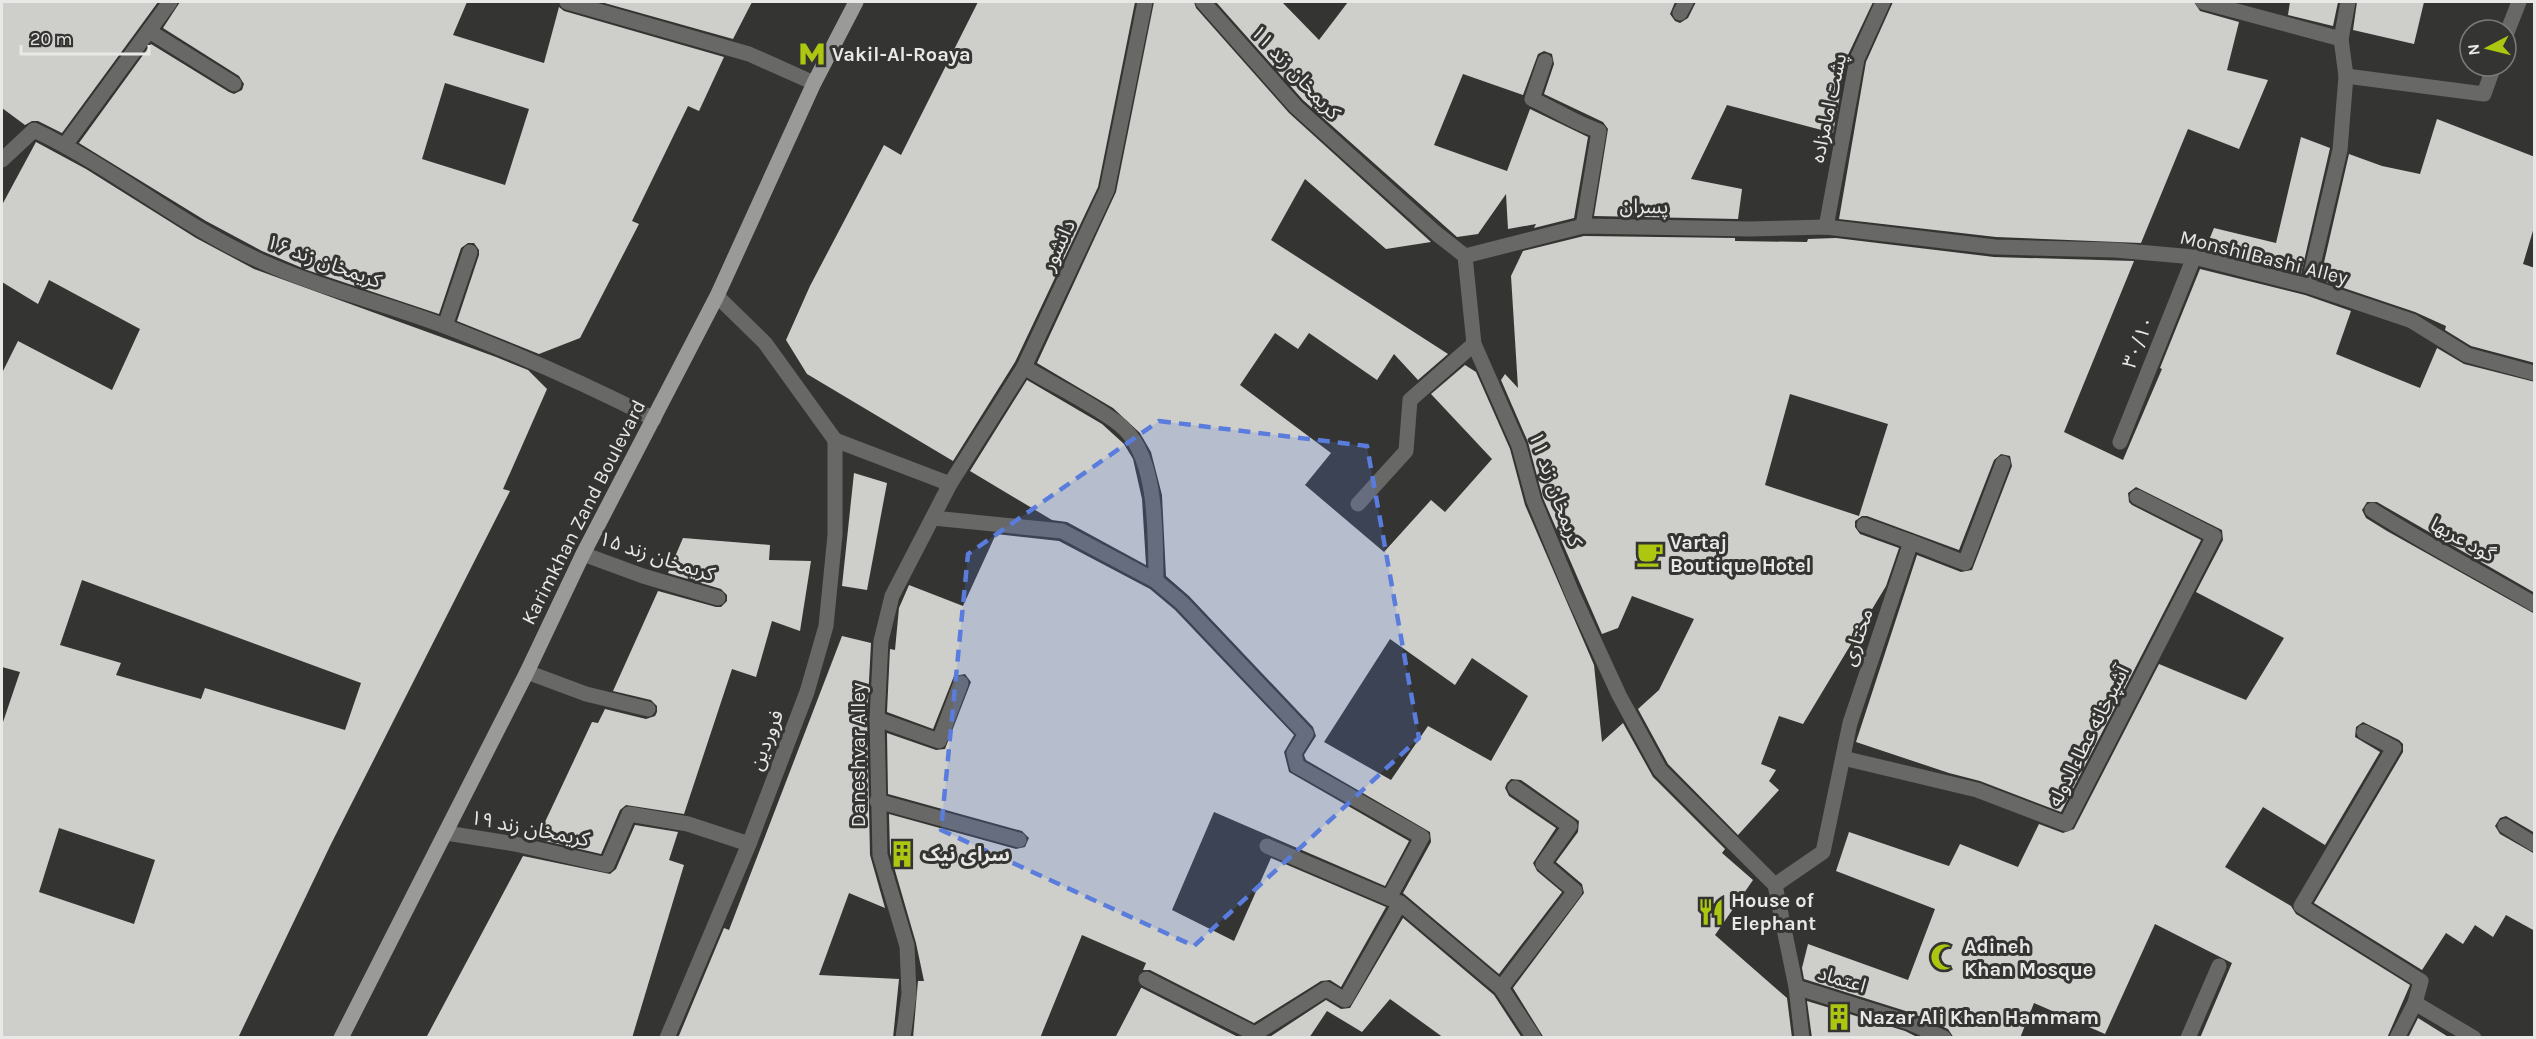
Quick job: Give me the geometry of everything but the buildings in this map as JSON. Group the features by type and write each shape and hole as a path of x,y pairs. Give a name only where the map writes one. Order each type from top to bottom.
{"main road":[{"name":"Karimkhan Zand Boulevard","path":"341,1038 527,672 583,554 717,296 814,83 856,2"}],"lane":[{"path":"65,145 170,2"},
{"path":"567,2 749,54 814,83"},
{"name":"دانشور","path":"950,484 1024,367 1107,190 1145,2"},
{"name":"کریمخان زند ۱۱","path":"1203,2 1296,107 1437,234 1465,256 1474,344 1519,446 1534,501 1573,595 1619,694 1660,770 1775,885"},
{"name":"پشت امامزاده","path":"1826,227 1857,59 1883,2"},
{"path":"2203,2 2341,39"},
{"path":"2308,286 2340,150 2346,76 2341,39 2348,2"},
{"path":"2513,18 2519,2"},
{"path":"149,31 234,84"},
{"path":"1545,61 1532,99 1567,114 1573,122 1599,131 1583,226"},
{"path":"2346,76 2484,94 2490,78"},
{"name":"کریمخان زند ۱۶","path":"2,160 34,130 65,145 179,218 258,261 445,326 583,383 654,419"},
{"name":"پسران","path":"1465,256 1583,226 1750,229 1826,227"},
{"name":"Monshi Bashi Alley","path":"1826,227 1995,247 2115,250 2194,257 2308,286 2412,321 2467,355 2535,373"},
{"path":"445,326 470,252"},
{"name":"۳۰/۱۰","path":"2120,442 2194,257"},
{"path":"717,296 765,343 835,440 950,484"},
{"path":"1358,504 1406,452 1410,400 1474,344"},
{"path":"1024,367 1121,425 1140,450 1155,511 1156,581"},
{"name":"فروردین","path":"667,1038 749,844 807,692 826,626 835,535 835,440"},
{"path":"1864,525 1965,563 2003,462"},
{"name":"Daneshvar Alley","path":"903,1038 909,994 907,946 880,855 877,801 877,719 881,641 892,596 950,484"},
{"name":"آشپرخانه عطاءالدوله","path":"1843,758 1977,790 2066,825 2214,536 2137,497"},
{"name":"گود عربها","path":"2372,510 2434,549 2465,562 2535,604"},
{"path":"933,518 1062,531 1156,581 1182,603 1306,734 1294,753 1298,766 1422,837 1346,1000 1326,989 1255,1034 1146,979"},
{"name":"مختاری","path":"1775,885 1823,852 1850,723 1911,542"},
{"name":"کریمخان زند ۱۵","path":"583,554 643,576 718,598"},
{"path":"527,672 586,694 648,710"},
{"path":"877,719 939,741 962,683"},
{"path":"2364,732 2394,748 2301,906 2421,981 2415,1003 2397,1038"},
{"path":"1501,988 1575,891 1543,864 1570,826 1515,788"},
{"path":"877,801 1018,840"},
{"name":"کریمخان زند ۱۹","path":"446,833 515,844 607,865 629,814 688,824 749,844"},
{"path":"2505,826 2535,844"},
{"path":"1267,846 1394,900 1501,988 1534,1038"},
{"path":"1775,885 1796,987 1802,1038"},
{"path":"2188,1038 2219,966"},
{"name":"اعتماد","path":"1796,987 1908,1022 1944,1038"},
{"path":"2415,1003 2474,1038"}],"highlighted area":[{"path":"1159,421 1367,446 1419,738 1194,946 941,830 968,554"}],"place":[{"name":"Vakil-Al-Roaya","path":"812,54"},
{"name":"Vartaj Boutique Hotel","path":"1650,554"},
{"name":"سرای نیک","path":"902,854"},
{"name":"House of Elephant","path":"1711,912"},
{"name":"Adineh Khan Mosque","path":"1944,957"},
{"name":"Nazar Ali Khan Hammam","path":"1839,1017"}]}
